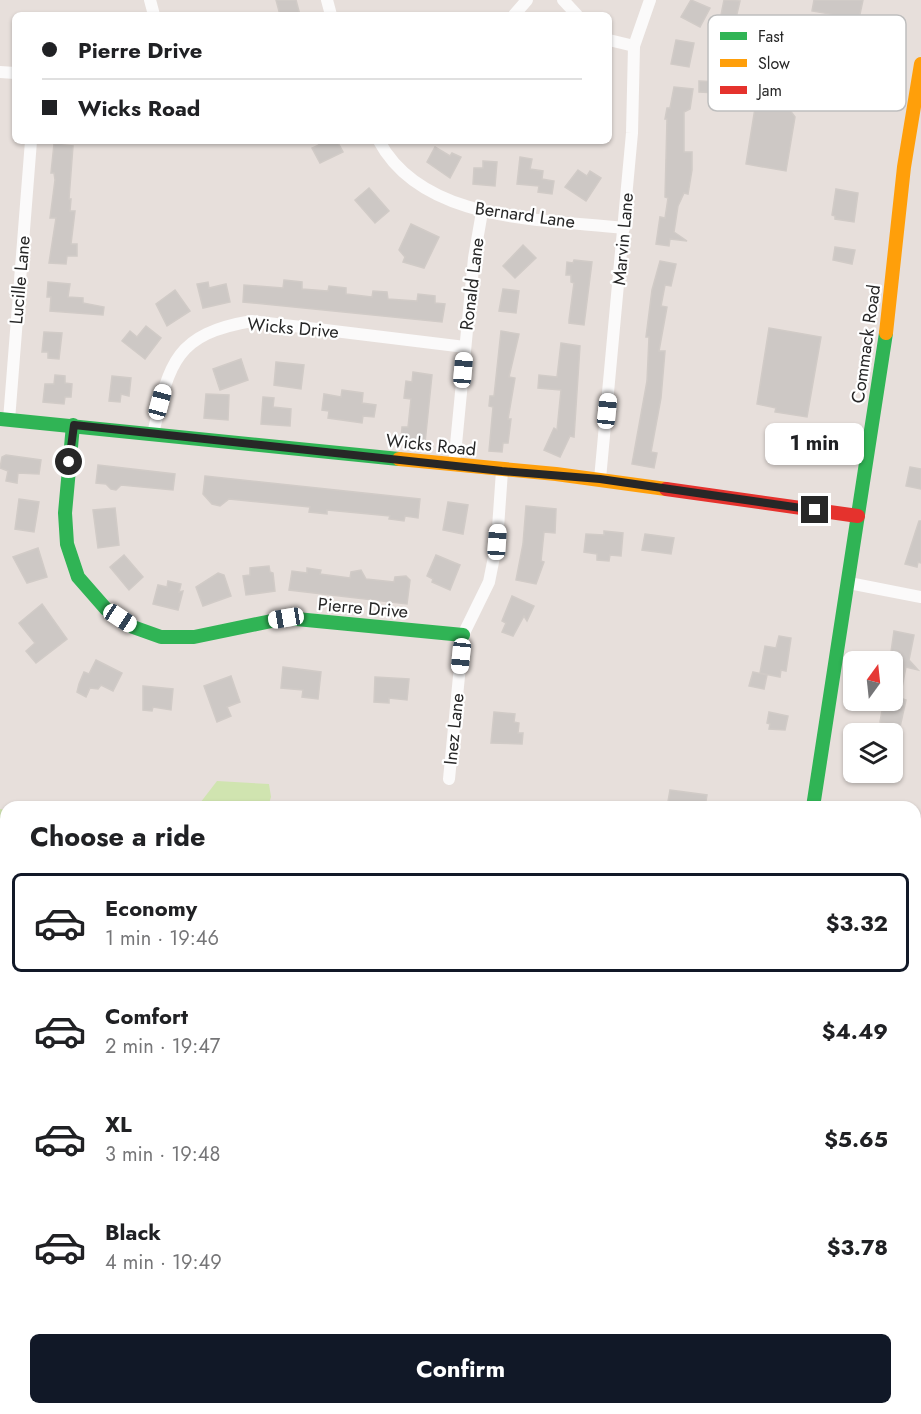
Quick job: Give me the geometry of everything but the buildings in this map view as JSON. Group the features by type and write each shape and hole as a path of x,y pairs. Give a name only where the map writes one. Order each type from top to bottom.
{"street":[{"path":"517,12 527,0"},
{"path":"563,0 574,12"},
{"name":"Marvin Lane","path":"600,479 632,133 634,46 650,0"},
{"path":"612,41 634,46"},
{"name":"Commack Road","path":"814,801 884,351 904,166 916,129 921,64"},
{"name":"Lucille Lane","path":"4,419 31,144"},
{"name":"Bernard Lane","path":"381,144 405,174 434,193 482,212 624,228"},
{"name":"Ronald Lane","path":"454,465 465,347 482,212"},
{"name":"Wicks Drive","path":"153,434 166,378 177,357 197,337 220,326 252,321 465,347"},
{"name":"Wicks Road","path":"4,419 502,471 600,479 858,516"},
{"name":"Pierre Drive","path":"74,425 66,513 67,544 78,577 106,609 133,627 160,637 194,637 286,618 463,635"},
{"name":"Inez Lane","path":"449,779 463,635 489,582 497,542 502,471"},
{"path":"849,583 921,597"}],"green space":[{"path":"217,781 269,784 271,797 270,801 202,801"}],"traffic: fast":[{"path":"814,801 886,333"},
{"path":"0,419 399,459"},
{"path":"73,425 65,513 67,544 78,577 106,609 133,627 161,637 194,637 286,618 463,635"}],"traffic: slow":[{"path":"886,333 904,167 921,64"},
{"path":"399,459 556,474 666,489"}],"traffic: jam":[{"path":"666,489 858,516"}],"route":[{"path":"69,462 74,425 502,471 600,479 815,510"}]}
